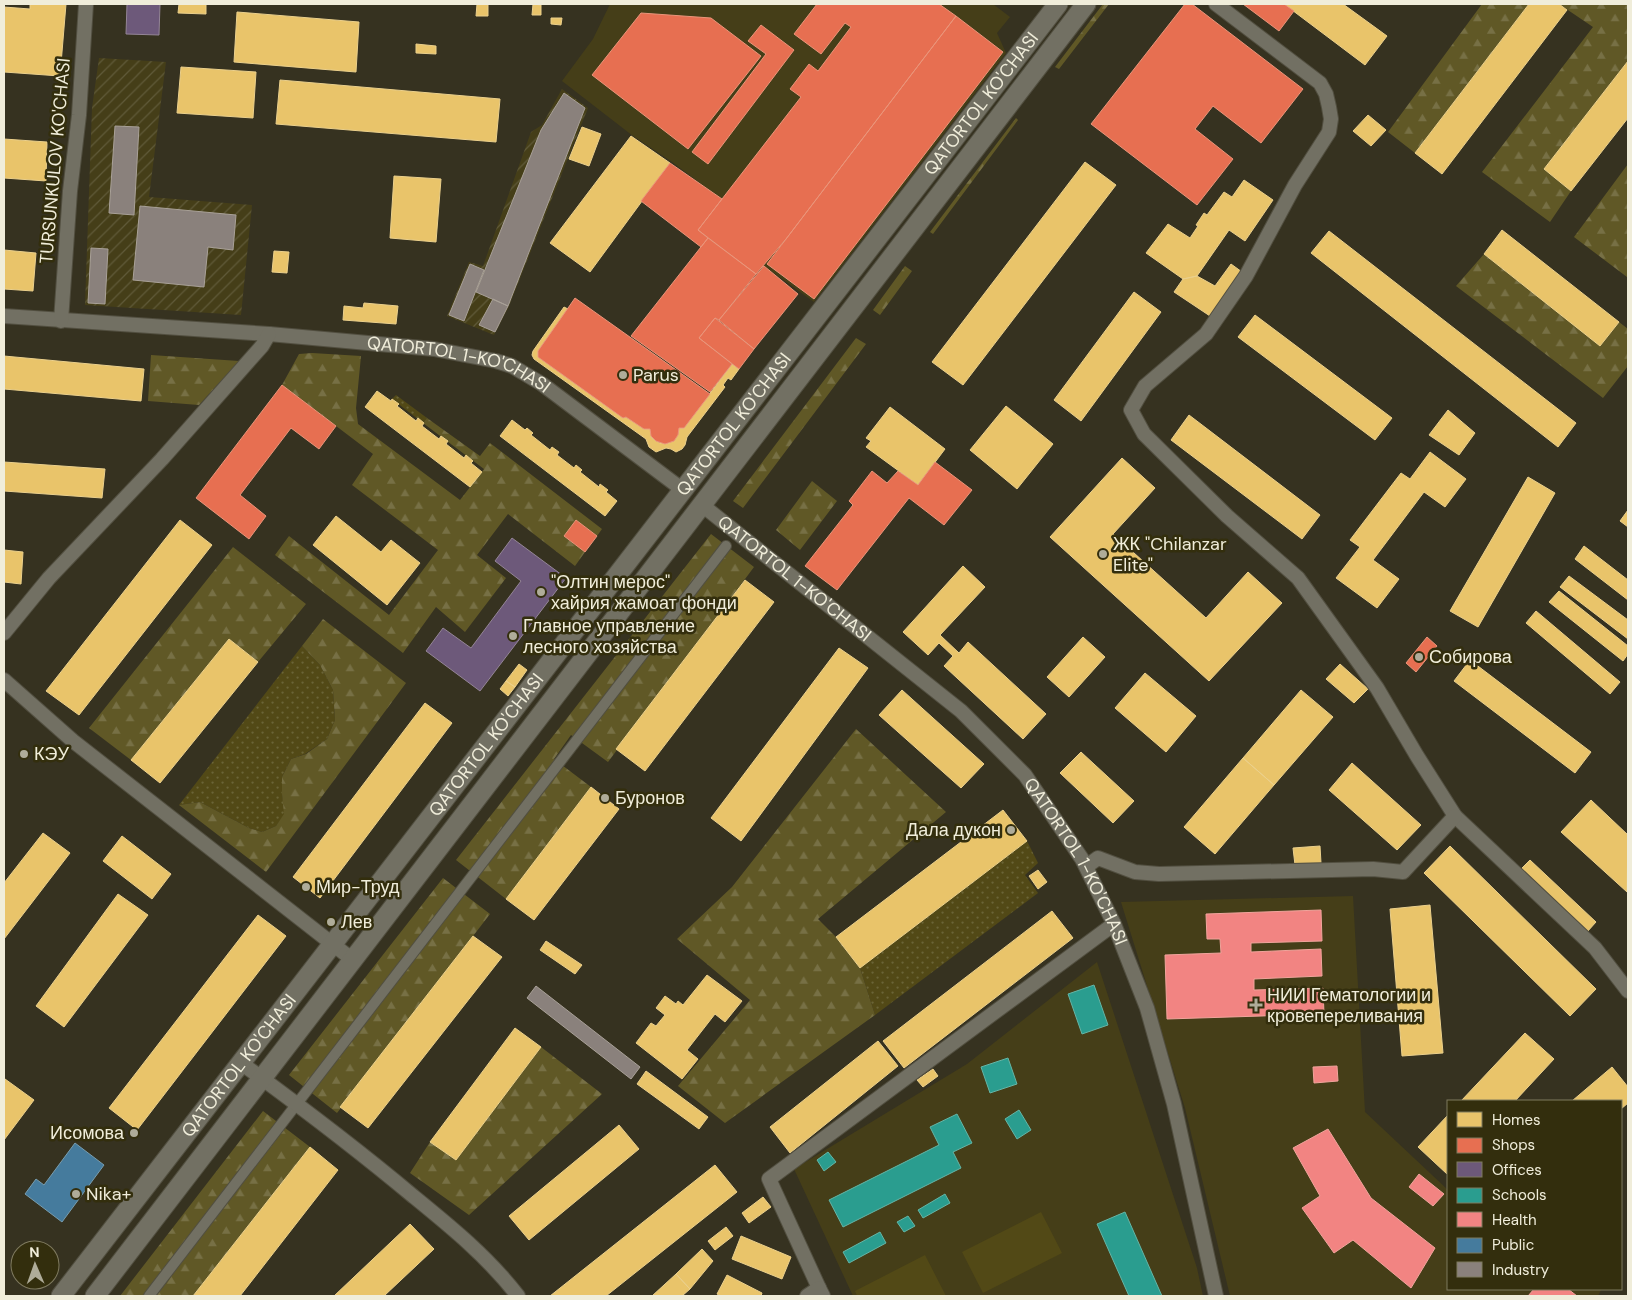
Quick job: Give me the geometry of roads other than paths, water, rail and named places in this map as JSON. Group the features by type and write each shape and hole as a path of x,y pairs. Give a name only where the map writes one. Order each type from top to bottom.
{"main road":[{"name":"QATORTOL KO'CHASI","path":"62,1296 1058,4"},
{"name":"QATORTOL KO'CHASI","path":"95,1296 1086,4"},
{"path":"830,300 848,314"},
{"name":"QATORTOL 1-KO'CHASI","path":"683,490 702,505"}],"street":[{"name":"TURSUNKULOV KO'CHASI","path":"61,320 86,4"},
{"path":"1216,4 1320,83 1326,94 1329,107 1331,119 1329,132 1295,185 1246,276 1206,334 1145,386 1131,410 1144,434 1227,516 1298,578 1377,688 1417,756 1456,816 1595,948 1628,991"},
{"name":"QATORTOL 1-KO'CHASI","path":"4,316 269,334 434,349 504,363 556,394 683,490"},
{"path":"4,634 49,578 185,433 262,346 269,334"},
{"name":"QATORTOL 1-KO'CHASI","path":"702,505 899,661 990,738 1025,775 1087,866 1114,924 1147,1008 1174,1104 1216,1296"},
{"path":"149,1296 726,546"},
{"path":"4,680 73,741 353,960"},
{"path":"1087,866 1098,858 1135,872 1159,874 1372,869 1403,872 1456,816"},
{"path":"807,1296 821,1292 769,1179 1114,924"},
{"path":"241,1063 378,1167 464,1238 491,1264 518,1296"}],"place":[{"name":"Parus","path":"623,375"},
{"name":"ЖК \"Chilanzar Elite\"","path":"1103,554"},
{"name":"\"Олтин мерос\" хайрия жамоат фонди","path":"541,592"},
{"name":"Главное управление лесного хозяйства","path":"513,636"},
{"name":"Собирова","path":"1419,657"},
{"name":"КЭУ","path":"24,754"},
{"name":"Буронов","path":"605,798"},
{"name":"Дала дукон","path":"1011,830"},
{"name":"Мир-Труд","path":"306,887"},
{"name":"Лев","path":"331,922"},
{"name":"НИИ Гематологии и кровепереливания","path":"1256,1005"},
{"name":"Исомова","path":"134,1133"},
{"name":"Nika+","path":"76,1194"}]}
